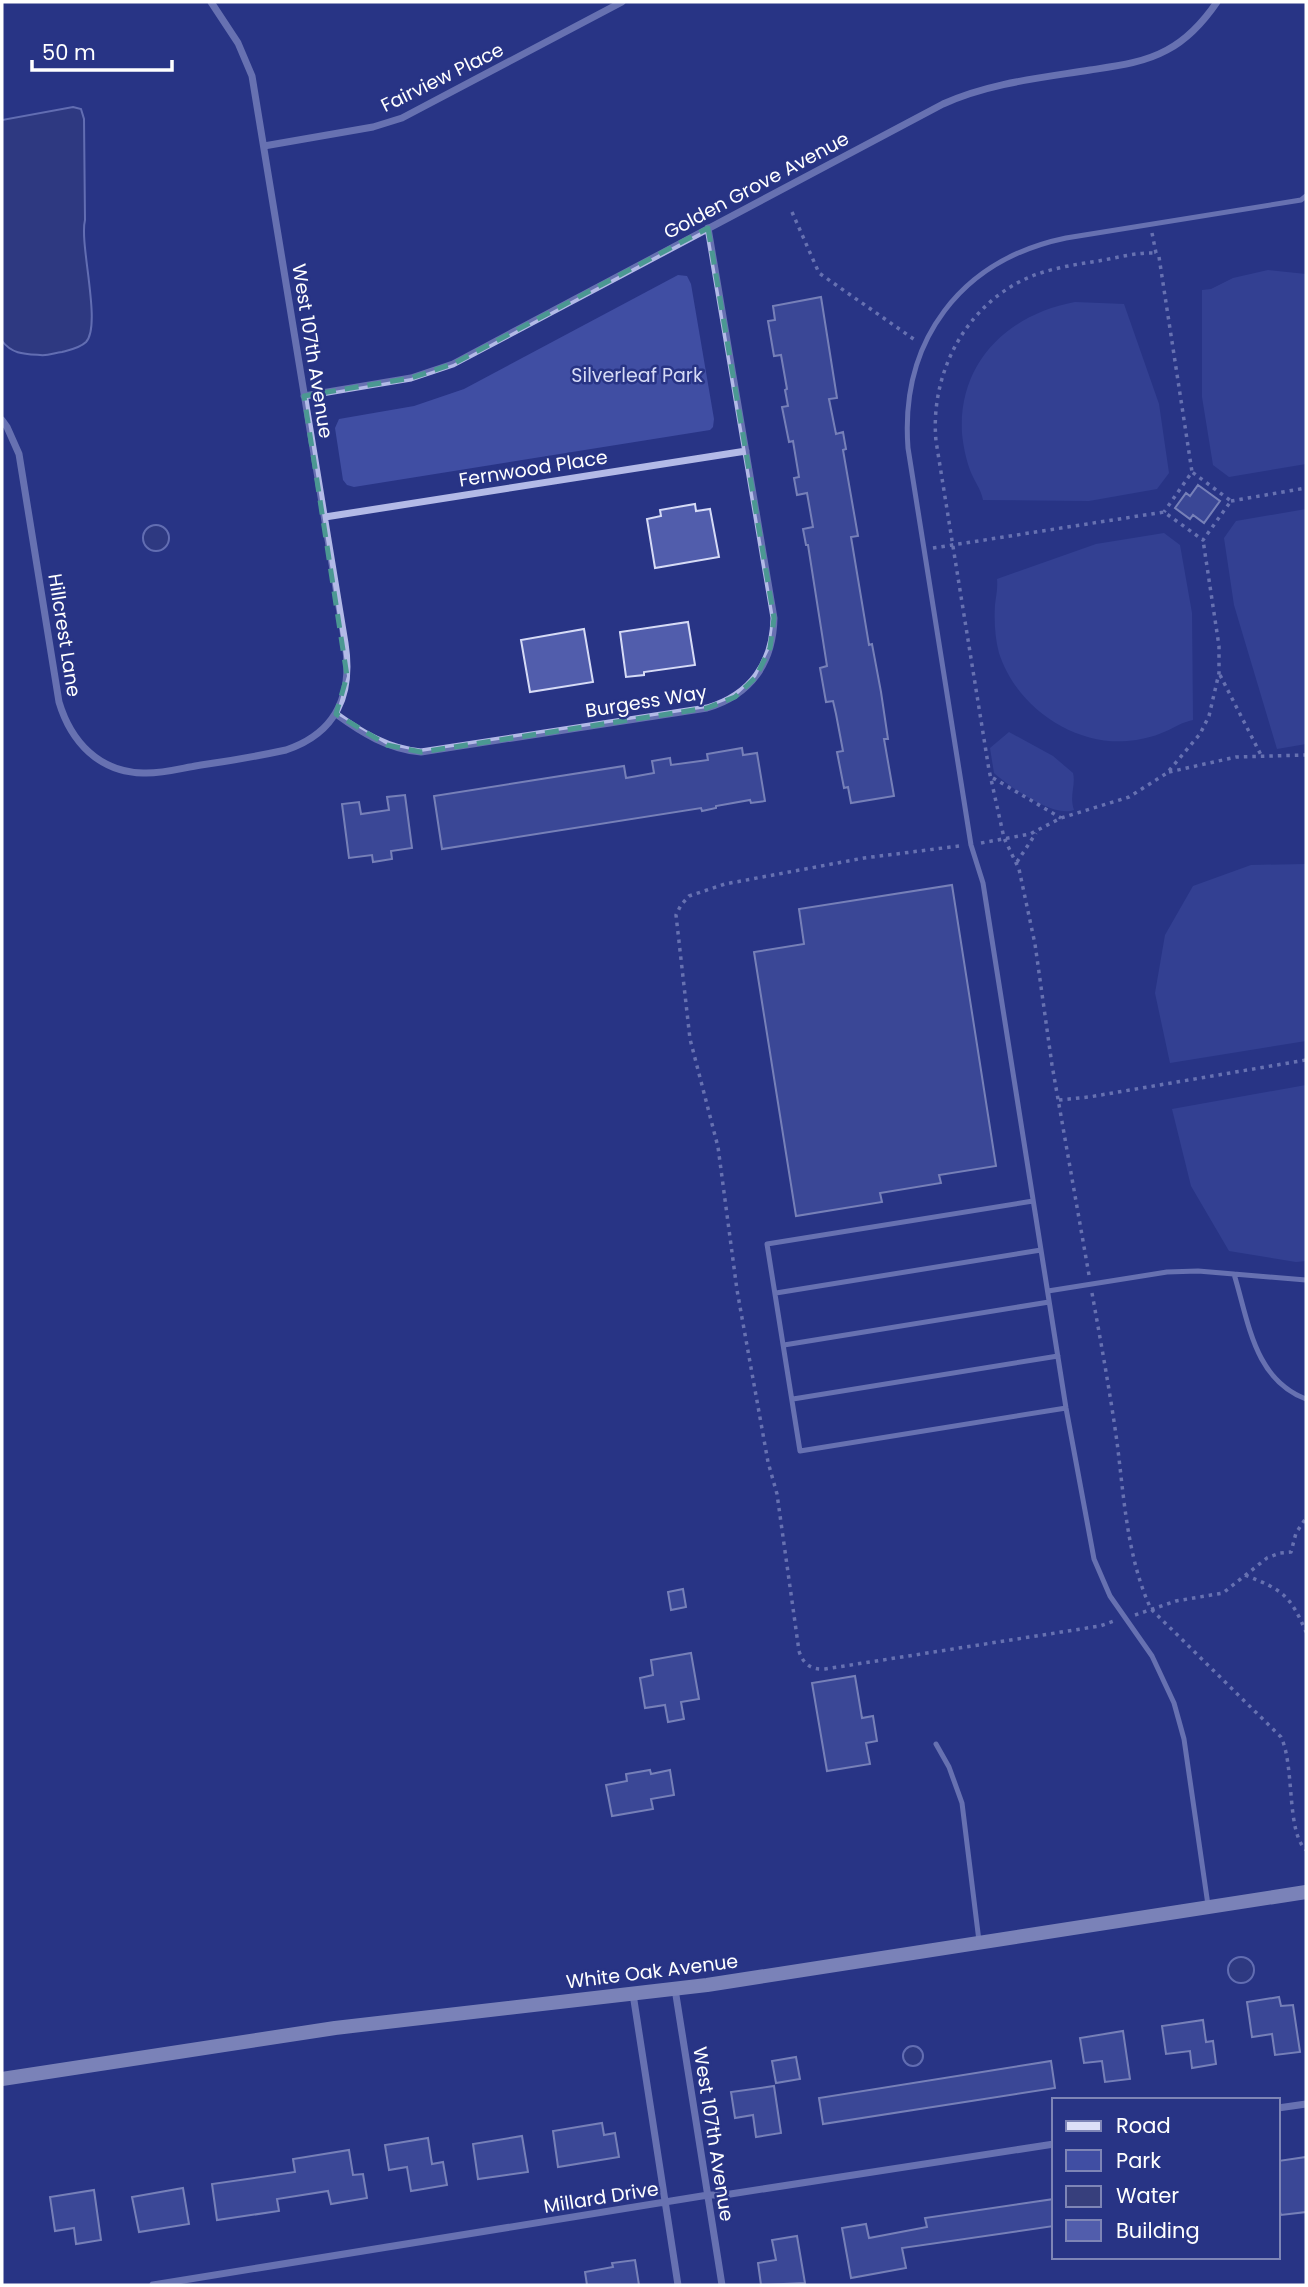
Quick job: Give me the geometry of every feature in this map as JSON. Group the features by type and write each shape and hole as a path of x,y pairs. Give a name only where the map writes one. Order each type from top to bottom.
{"street":[{"name":"West 107th Avenue","path":"211,2 238,43 248,64 264,146 348,659 344,695 336,714"},
{"name":"Fairview Place","path":"264,146 358,130 402,118 622,2"},
{"name":"Golden Grove Avenue","path":"304,396 411,378 453,364 960,96 994,86 1130,64 1155,56 1185,38 1209,15 1217,2"},
{"name":"Burgess Way","path":"336,714 387,745 421,752 707,708 734,697 751,682 765,663 774,631 772,606 708,228"},
{"name":"Hillcrest Lane","path":"2,420 19,454 59,702 64,720 83,749 114,768 144,774 160,772 294,748 314,737 336,714"},
{"name":"Fernwood Place","path":"325,517 746,451"},
{"name":"White Oak Avenue","path":"2,2079 335,2028 675,1989 1306,1892"},
{"name":"West 107th Avenue","path":"675,1989 722,2285"},
{"path":"633,1994 678,2285"},
{"path":"1280,2108 1306,2104"},
{"name":"Millard Drive","path":"153,2285 708,2195 724,2195 1052,2144"}],"lane":[{"path":"1209,1907 1179,1720 1161,1672 1117,1608 1096,1566 1066,1408 983,883 971,845 907,433 911,386 924,346 935,324 960,292 984,271 1010,255 1051,241 1305,199"},
{"path":"1033,1201 767,1244 800,1451 1066,1408"},
{"path":"776,1293 1041,1250"},
{"path":"1048,1292 1167,1272 1306,1280"},
{"path":"1234,1274 1257,1351 1264,1365 1280,1385 1306,1399"},
{"path":"784,1345 1049,1302"},
{"path":"793,1399 1058,1356"},
{"path":"936,1744 949,1767 962,1803 979,1944"}],"path":[{"path":"792,212 819,273 924,346"},
{"path":"1151,224 1159,257 1192,472 1164,512"},
{"path":"1156,253 1071,265 1033,276 1012,286 996,298 964,332 944,368 934,412 936,441 989,770 1004,838 1017,863 1039,969 1065,1146 1111,1396 1134,1554 1143,1590 1151,1609 1281,1737 1288,1763 1297,1836 1306,1850"},
{"path":"1192,472 1231,501"},
{"path":"1167,773 1205,725 1219,673 1219,646 1203,540 1231,501 1306,488"},
{"path":"924,549 1164,512 1203,540"},
{"path":"1219,673 1262,755"},
{"path":"1004,838 1038,832 1061,818 1122,800 1167,773 1217,761 1262,755 1306,755"},
{"path":"992,777 1061,818"},
{"path":"1017,863 1038,832"},
{"path":"1059,1100 1306,1060"},
{"path":"1151,1609 1176,1601 1219,1595 1272,1556 1291,1552 1296,1533 1306,1518"},
{"path":"1245,1575 1285,1595 1296,1608 1306,1632"}],"highlighted area":[{"path":"708,228 774,618 770,648 756,677 735,697 707,708 421,752 387,745 336,714 347,676 304,396 411,378 453,364"}],"green space":[{"path":"1268,270 1306,274 1306,464 1229,477 1213,465 1202,397 1202,290 1211,289 1233,278"},
{"name":"Silverleaf Park","path":"678,275 687,276 691,284 714,419 710,430 354,487 343,480 335,428 339,419 414,406 464,389"},
{"path":"1075,302 1124,304 1159,404 1169,473 1157,489 1089,501 983,500 969,466 962,438 963,407 969,384 992,345 1009,330 1051,308"},
{"path":"1306,509 1306,744 1277,749 1234,605 1224,538 1236,521"},
{"path":"1164,533 1180,545 1192,613 1193,720 1155,735 1127,741 1106,741 1067,729 1032,705 1018,690 1007,672 999,653 996,635 997,579 1096,544"},
{"path":"1009,732 1053,756 1073,773 1074,810 1055,810 1044,806 994,773 990,748"},
{"path":"1306,864 1306,1041 1170,1063 1155,993 1165,935 1193,886 1251,865"},
{"path":"1306,1085 1306,1261 1296,1262 1229,1251 1191,1186 1172,1109"}],"water":[{"path":"73,107 81,109 84,119 84,231 92,319 90,333 86,342 72,350 46,355 24,354 10,349 2,341 2,120"},
{"path":"156,525 165,529 169,538 165,547 156,551 147,547 143,538 147,529"},
{"path":"1241,1957 1250,1961 1254,1970 1250,1979 1241,1983 1232,1979 1228,1970 1232,1961"},
{"path":"913,2046 920,2049 923,2056 920,2063 913,2066 906,2063 903,2056 906,2049"}],"building":[{"path":"821,297 837,398 829,399 836,434 843,432 846,449 843,450 858,536 851,537 869,645 872,644 881,692 888,739 884,739 894,796 851,803 848,787 844,788 837,752 843,751 836,714 833,701 826,702 820,668 827,666 808,545 803,529 813,527 807,493 797,495 794,478 799,477 793,441 789,442 782,407 788,406 787,389 781,355 774,356 768,321 775,320 773,306"},
{"path":"1198,485 1220,501 1204,523 1193,515 1190,519 1175,508 1186,493 1190,496"},
{"path":"695,504 696,511 710,509 719,557 655,568 647,519 661,516 660,510"},
{"path":"688,622 695,665 626,677 620,632"},
{"path":"584,629 593,682 530,692 521,640"},
{"path":"742,748 743,755 757,753 765,801 751,803 750,800 702,811 701,808 442,849 434,796 624,766 626,778 654,773 652,761 670,758 671,765 708,760 707,754"},
{"path":"405,795 412,848 391,851 392,859 373,862 372,855 349,858 342,804 359,802 361,814 389,810 387,797"},
{"path":"952,885 996,1166 939,1175 941,1183 880,1193 882,1202 796,1216 754,952 804,944 799,909"},
{"path":"683,1589 686,1607 671,1610 668,1592"},
{"path":"691,1653 699,1699 681,1702 684,1719 668,1722 665,1705 645,1708 640,1678 653,1675 651,1660"},
{"path":"855,1676 862,1718 873,1716 877,1741 866,1743 870,1764 827,1771 812,1683"},
{"path":"650,1770 651,1774 670,1770 674,1795 651,1799 653,1809 612,1816 606,1785 627,1781 626,1774"},
{"path":"1279,1997 1281,2006 1293,2005 1300,2052 1275,2055 1272,2034 1252,2037 1247,2002"},
{"path":"1203,2020 1206,2042 1213,2041 1216,2064 1192,2068 1190,2051 1166,2054 1162,2026"},
{"path":"1123,2031 1130,2079 1105,2082 1102,2061 1084,2063 1080,2038"},
{"path":"796,2057 800,2079 776,2083 772,2061"},
{"path":"1051,2061 1055,2088 823,2124 819,2098"},
{"path":"774,2086 781,2133 756,2137 753,2115 735,2118 731,2092"},
{"path":"602,2123 604,2135 615,2133 619,2157 558,2167 553,2131"},
{"path":"522,2136 528,2172 478,2179 473,2144"},
{"path":"428,2138 432,2164 443,2162 447,2185 411,2191 407,2167 389,2170 385,2145"},
{"path":"349,2150 353,2175 363,2174 367,2198 331,2204 328,2191 277,2199 279,2211 217,2220 212,2184 295,2172 293,2159"},
{"path":"1306,2157 1306,2212 1281,2215 1280,2161"},
{"path":"183,2188 189,2224 139,2232 132,2197"},
{"path":"94,2190 101,2240 76,2244 74,2228 55,2231 50,2197"},
{"path":"1052,2199 1052,2226 902,2248 906,2268 851,2278 842,2228 866,2224 869,2238 927,2227 925,2218"},
{"path":"797,2236 805,2283 761,2285 758,2263 776,2260 772,2240"},
{"path":"635,2260 639,2285 587,2285 585,2272 613,2267 612,2263"}]}
